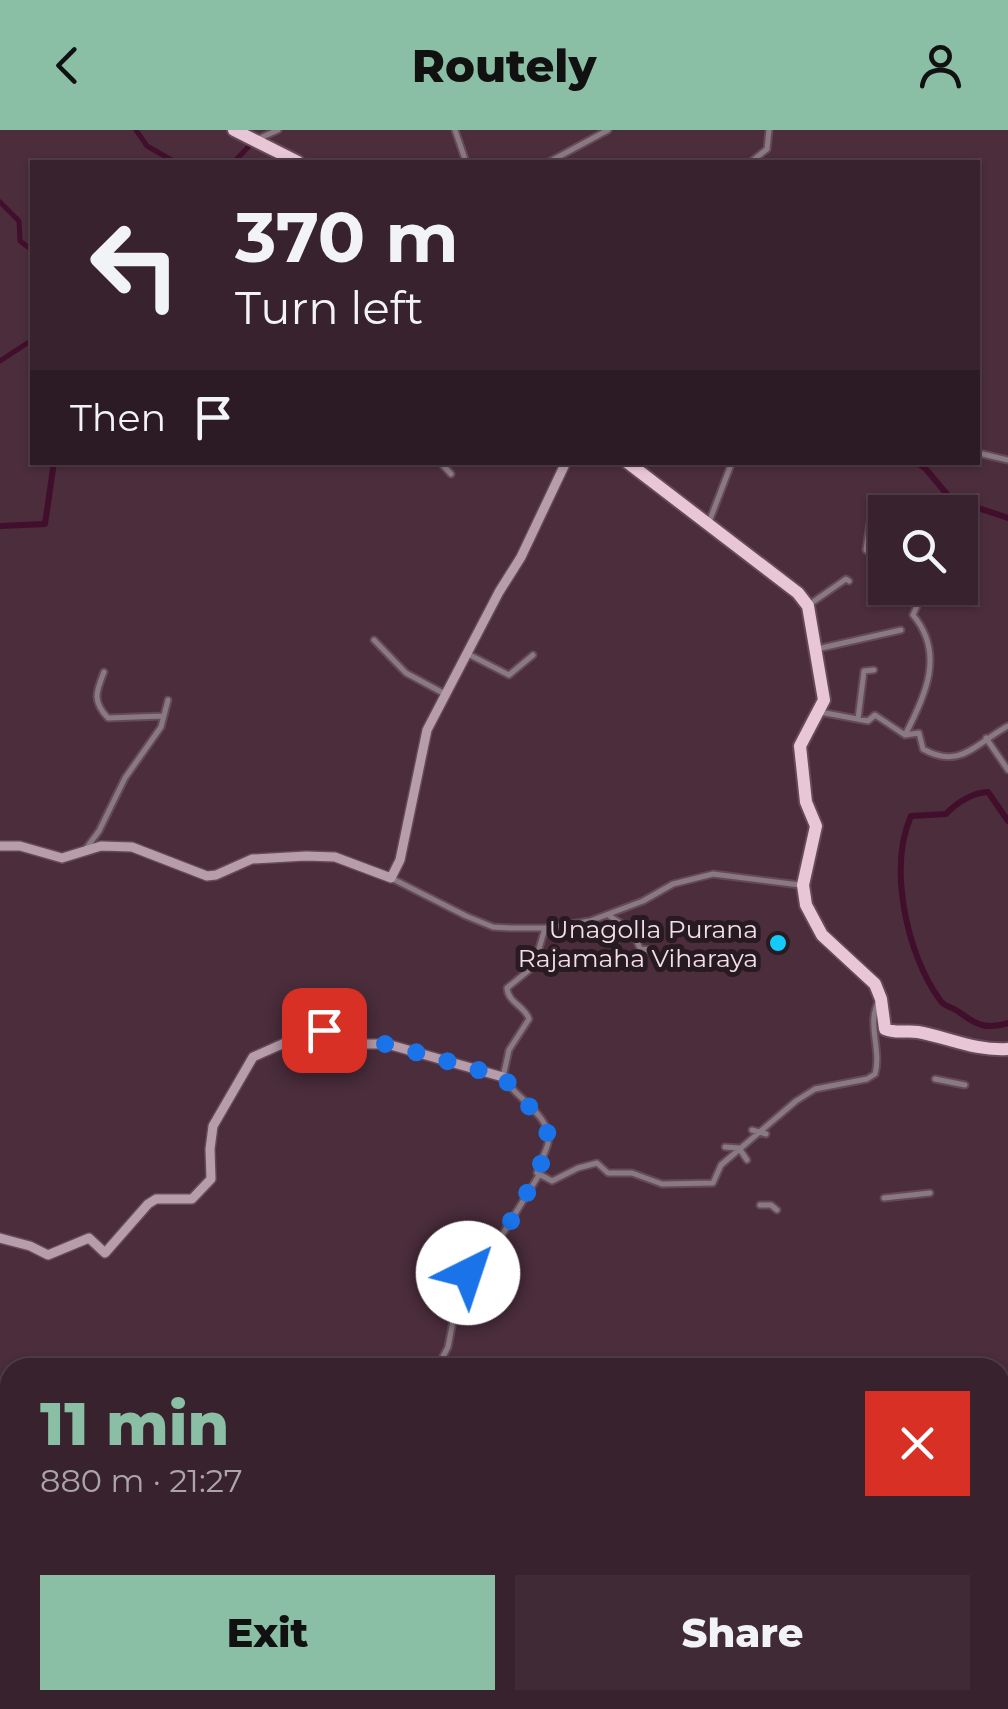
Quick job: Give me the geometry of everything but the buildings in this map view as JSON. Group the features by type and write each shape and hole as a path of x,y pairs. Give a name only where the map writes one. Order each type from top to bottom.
{"highway":[{"path":"234,130 294,160"},
{"path":"631,465 798,593 808,606 824,700 800,746 806,802 816,826 805,896 822,935 869,977 881,999 884,1023 890,1032 922,1033 978,1049 1008,1048"}],"main road":[{"path":"0,846 20,846 62,858 102,846 132,847 207,876 216,876 252,859 335,858 391,878 400,860 422,745 565,465"},
{"path":"0,1238 30,1246 48,1256 90,1238 105,1254 148,1204 156,1199 192,1199 211,1179 214,1126 253,1057 316,1029 341,1032 359,1044 387,1044 503,1077"}],"street":[{"path":"256,140 278,130"},
{"path":"456,130 465,160"},
{"path":"553,160 608,130"},
{"path":"754,160 768,149 769,130"},
{"path":"980,453 1008,460"},
{"path":"443,465 451,474"},
{"path":"708,525 731,465"},
{"path":"808,606 846,578 849,581"},
{"path":"905,735 926,689 932,655 926,632 913,615 917,605"},
{"path":"815,649 901,630"},
{"path":"374,640 406,673 445,694"},
{"path":"468,654 509,675 533,655"},
{"path":"858,719 864,671 874,670"},
{"path":"104,672 95,693 98,707 108,718 163,716"},
{"path":"83,852 99,832 125,778 161,726 168,700"},
{"path":"820,712 868,721 875,716 905,735 919,733 923,749 950,759 960,757 1008,726"},
{"path":"986,738 1008,770"},
{"path":"391,878 486,925 545,928 590,921 673,884 713,874 805,896"},
{"path":"608,915 633,931 640,949 652,950"},
{"path":"442,1358 448,1347 459,1290 468,1273 492,1254 538,1174 548,1144 543,1122 503,1077 509,1050 529,1019 510,999 507,988 534,966 545,928"},
{"path":"538,1174 552,1180 597,1164 608,1173 632,1173 662,1184 712,1183 717,1170 739,1148 763,1133 796,1101 815,1090 875,1074 878,1062 874,1008 881,999"},
{"path":"935,1079 965,1086"},
{"path":"752,1130 763,1133"},
{"path":"725,1147 739,1148"},
{"path":"739,1148 747,1160"},
{"path":"884,1198 930,1194"},
{"path":"760,1205 777,1210"}],"waterway":[{"path":"136,130 147,146 172,160"},
{"path":"236,160 252,143"},
{"path":"0,202 19,221 20,241 30,248"},
{"path":"0,361 30,341"},
{"path":"0,526 45,524 54,465"},
{"path":"920,465 951,499 1008,518"},
{"path":"1008,821 988,792 966,799 946,814 911,816 901,860 904,911 910,936 940,1000 982,1025 1008,1023"}],"place":[{"name":"Unagolla Purana Rajamaha Viharaya","path":"778,943"}],"route":[{"path":"324,1030 341,1032 359,1044 387,1044 503,1077 543,1122 549,1137 538,1174 492,1254 468,1273"}]}
